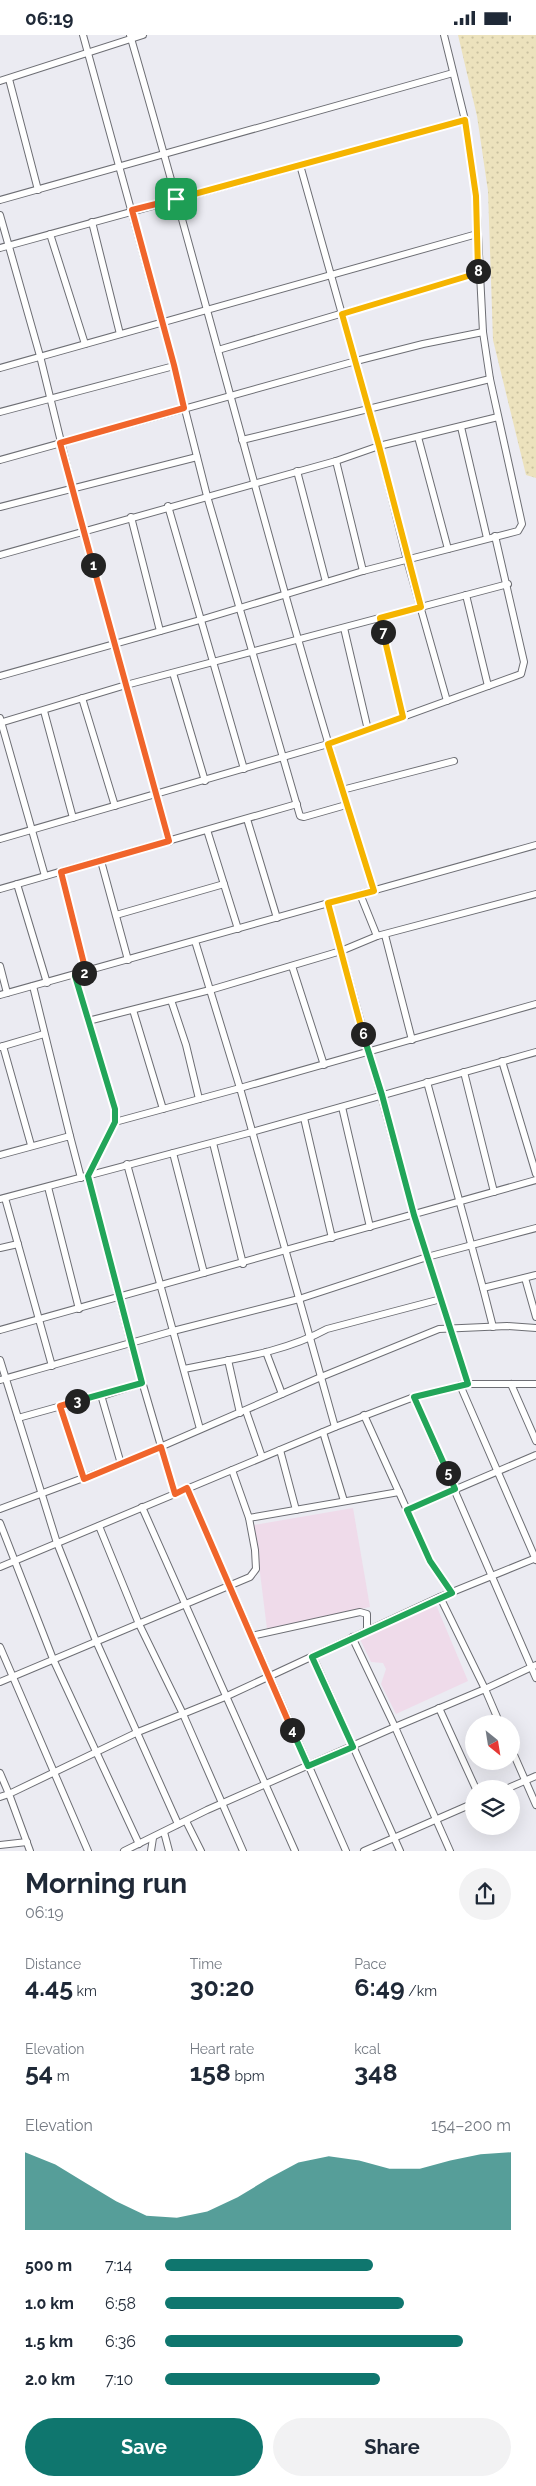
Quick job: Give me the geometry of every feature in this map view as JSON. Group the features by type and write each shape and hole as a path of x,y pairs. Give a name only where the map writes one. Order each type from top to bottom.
{"street":[{"path":"84,35 208,497 300,816 304,817 346,805"},
{"path":"0,81 131,37 143,35"},
{"path":"0,675 240,609 363,571 518,531 522,525 490,379 483,332 478,273 476,196 465,120 444,35"},
{"path":"131,37 231,396 284,596 346,805 374,891"},
{"path":"0,200 453,73"},
{"path":"9,79 38,190"},
{"path":"0,248 132,210 465,120"},
{"path":"300,165 356,361 407,560 447,701"},
{"path":"0,215 40,356 60,443 169,841"},
{"path":"92,222 120,334"},
{"path":"50,234 85,344"},
{"path":"0,368 477,235"},
{"path":"218,350 478,273"},
{"path":"0,460 356,361 483,332"},
{"path":"0,412 174,365"},
{"path":"242,440 368,407 490,379"},
{"path":"0,555 336,461 379,446 498,417"},
{"path":"461,427 487,538"},
{"path":"418,437 448,549"},
{"path":"0,507 72,487 197,457"},
{"path":"336,461 363,571"},
{"path":"297,471 326,583"},
{"path":"168,507 244,769"},
{"path":"131,517 160,631"},
{"path":"0,839 328,744 518,676 524,667 508,584 495,536"},
{"path":"45,876 0,721 44,711 126,685 344,629 508,584"},
{"path":"466,595 488,686"},
{"path":"380,618 403,717"},
{"path":"344,629 368,730"},
{"path":"172,673 204,781"},
{"path":"82,698 115,806"},
{"path":"44,711 73,818"},
{"path":"342,790 454,761"},
{"path":"0,887 101,861 297,804"},
{"path":"247,819 277,918"},
{"path":"207,830 238,929"},
{"path":"0,995 75,976 536,845"},
{"path":"101,861 128,961"},
{"path":"61,872 86,972"},
{"path":"17,884 46,983"},
{"path":"116,915 224,884"},
{"path":"360,894 376,936"},
{"path":"88,1021 210,990 341,951 376,936 536,894"},
{"path":"0,1797 138,1732 225,1697 440,1597 536,1559 464,1385 450,1328 414,1215 328,903"},
{"path":"385,935 412,1040"},
{"path":"195,941 240,1088 334,1427"},
{"path":"0,966 8,993"},
{"path":"292,966 324,1065"},
{"path":"75,976 113,1100 115,1122 84,1177"},
{"path":"33,987 70,1136 84,1177 175,1494"},
{"path":"171,1000 186,1045 199,1099"},
{"path":"115,1122 324,1065 536,1004"},
{"path":"133,1010 163,1109"},
{"path":"31,1145 2,1046 44,1034"},
{"path":"52,1366 18,1244 2,1199 304,1118 536,1052"},
{"path":"502,1061 536,1174"},
{"path":"464,1072 494,1192"},
{"path":"427,1083 493,1327"},
{"path":"342,1107 370,1227"},
{"path":"304,1118 332,1238"},
{"path":"0,1155 31,1145 70,1136"},
{"path":"213,1143 242,1264"},
{"path":"173,1153 204,1273"},
{"path":"127,1164 200,1429"},
{"path":"0,1330 39,1321 160,1285 242,1264 536,1180"},
{"path":"48,1187 79,1309"},
{"path":"3,1380 173,1331 299,1299 427,1257 536,1228"},
{"path":"0,1248 18,1244"},
{"path":"483,1288 536,1275"},
{"path":"525,1278 536,1317"},
{"path":"184,1369 266,1352 310,1338 327,1329 441,1299"},
{"path":"0,1509 43,1495 122,1464 321,1377 439,1329 536,1328"},
{"path":"266,1352 282,1395"},
{"path":"0,1360 3,1380 18,1418 57,1543 96,1641 178,1825"},
{"path":"228,1360 243,1412 262,1457"},
{"path":"18,1418 102,1396 142,1383"},
{"path":"511,1384 536,1441"},
{"path":"0,1567 334,1427 414,1397 464,1385 536,1384"},
{"path":"102,1396 122,1464"},
{"path":"414,1397 534,1667 536,1678"},
{"path":"60,1406 84,1479"},
{"path":"364,1415 430,1561 452,1593"},
{"path":"323,1432 344,1501"},
{"path":"280,1450 296,1509"},
{"path":"407,1510 536,1455"},
{"path":"0,1681 185,1605 255,1573 255,1549 249,1518 232,1470"},
{"path":"187,1488 268,1677 346,1851"},
{"path":"249,1518 399,1492"},
{"path":"142,1507 295,1851"},
{"path":"0,1523 53,1659 139,1844"},
{"path":"100,1526 139,1624 183,1715 243,1851"},
{"path":"440,1597 496,1715"},
{"path":"251,1636 360,1611 367,1614 368,1630"},
{"path":"352,1637 395,1727 450,1851"},
{"path":"0,1647 88,1851"},
{"path":"312,1657 400,1851"},
{"path":"124,1851 264,1784 534,1667"},
{"path":"438,1708 472,1780"},
{"path":"520,1767 536,1805"},
{"path":"0,1773 30,1851"},
{"path":"520,1783 536,1776"},
{"path":"364,1851 465,1807"},
{"path":"186,1821 200,1851"},
{"path":"164,1832 169,1851"},
{"path":"151,1851 153,1838"},
{"path":"0,1848 27,1842"}],"shaded area":[{"path":"353,1508 370,1607 267,1629 254,1525"},
{"path":"434,1600 468,1681 396,1714 381,1684 386,1669 383,1663 371,1662 358,1635"}],"sand":[{"path":"458,35 536,35 536,478 526,475 493,340 488,191 477,116"}],"route":[{"path":"465,120 476,196 478,273 342,314 421,607 380,618 403,717 328,744 374,891 328,903 414,1215 468,1384 414,1397 455,1489 407,1510 430,1561 439,1571 452,1593 352,1637 312,1657 353,1747 308,1766 187,1488 175,1494 161,1447 84,1479 60,1406 102,1396 142,1383 88,1176 115,1122 115,1109 75,976 86,972 61,872 169,841 60,443 184,408 132,210 176,199 465,120"}]}
